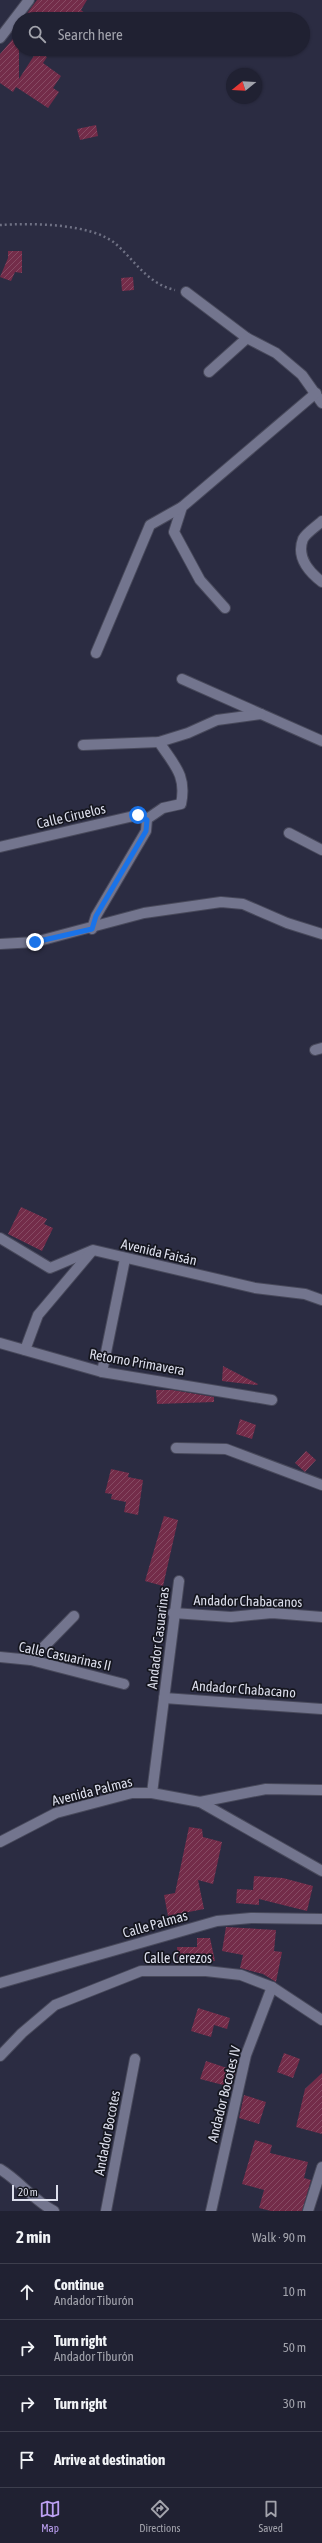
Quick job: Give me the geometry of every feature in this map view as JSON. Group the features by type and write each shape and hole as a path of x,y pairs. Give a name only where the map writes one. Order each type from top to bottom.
{"street":[{"path":"21,12 30,0"},
{"path":"0,38 12,23"},
{"path":"186,292 247,338 276,353 302,375 322,403"},
{"path":"210,372 247,338"},
{"path":"96,653 150,525 163,515 182,507 316,393"},
{"path":"182,507 174,532 200,580 225,608"},
{"path":"322,521 304,538 301,553 308,572 322,582"},
{"path":"182,679 322,741"},
{"path":"83,745 159,742 188,733 217,720 261,714"},
{"path":"92,929 96,916 146,831 147,820 163,808 180,804 184,789 180,774 159,742"},
{"name":"Calle Ciruelos","path":"0,848 138,815 147,820"},
{"path":"289,833 322,850"},
{"path":"0,944 35,942 92,929 144,913 221,902 243,904 287,923 322,934"},
{"path":"0,1238 50,1268 93,1250"},
{"path":"25,1350 38,1315 93,1250"},
{"name":"Avenida Faisán","path":"93,1250 125,1259 255,1288 305,1294 322,1300"},
{"path":"102,1372 125,1259"},
{"name":"Retorno Primavera","path":"0,1343 102,1372 272,1400"},
{"path":"176,1448 226,1449 294,1476 322,1485"},
{"name":"Andador Casuarinas","path":"152,1793 173,1613 179,1581"},
{"name":"Andador Chabacanos","path":"173,1613 231,1617 272,1613 322,1616"},
{"path":"31,1660 74,1616"},
{"name":"Calle Casuarinas II","path":"0,1657 31,1660 124,1684"},
{"name":"Andador Chabacano","path":"164,1698 322,1709"},
{"path":"200,1802 266,1789 322,1790"},
{"name":"Avenida Palmas","path":"0,1842 56,1813 132,1793 152,1793 200,1802 322,1872"},
{"name":"Calle Palmas","path":"0,1984 217,1921 251,1918 322,1919"},
{"name":"Calle Cerezos","path":"0,2056 22,2033 55,2005 141,1971 206,1971 241,1975 272,1987 322,2020"},
{"name":"Andador Bocotes IV","path":"211,2211 246,2056 272,1987"},
{"name":"Andador Bocotes","path":"106,2211 136,2059"},
{"path":"308,2211 322,2167"},
{"path":"0,2170 12,2176 39,2203 54,2211"}],"path":[{"path":"0,225 41,224 92,233 115,243 146,276 159,284 186,292"}],"building":[{"path":"37,0 87,0 81,10 83,12 28,12"},
{"path":"12,40 12,56 19,56 19,79 34,56 47,57 43,63 61,76 53,88 59,92 48,108 16,87 13,92 0,83 0,54"},
{"path":"96,125 98,136 80,140 77,129"},
{"path":"8,251 22,251 22,273 15,272 11,281 0,277 8,258"},
{"path":"133,277 134,290 122,291 121,278"},
{"path":"21,1207 47,1219 44,1224 53,1228 42,1251 8,1234"},
{"path":"223,1366 258,1384 222,1381"},
{"path":"156,1390 172,1390 214,1397 214,1402 157,1404"},
{"path":"240,1419 256,1425 252,1439 236,1434"},
{"path":"306,1451 316,1460 305,1472 295,1463"},
{"path":"111,1469 129,1473 128,1477 143,1480 138,1515 124,1512 126,1502 111,1499 112,1494 105,1493"},
{"path":"164,1516 178,1520 163,1586 145,1581"},
{"path":"189,1827 202,1829 203,1837 222,1842 213,1884 198,1880 204,1909 168,1916 164,1895 175,1893"},
{"path":"254,1876 283,1878 313,1886 307,1911 259,1899 259,1905 236,1903 237,1889 253,1890"},
{"path":"226,1927 276,1930 274,1951 282,1952 276,1982 263,1974 240,1968 243,1955 222,1951"},
{"path":"197,1938 210,1938 215,1961 178,1963 177,1947 197,1947"},
{"path":"198,2008 230,2018 227,2029 214,2025 211,2037 191,2031"},
{"path":"284,2053 300,2059 293,2078 277,2072"},
{"path":"206,2061 236,2071 231,2087 200,2079"},
{"path":"322,2073 322,2134 296,2127 305,2089"},
{"path":"244,2095 266,2102 259,2124 239,2118"},
{"path":"255,2140 272,2145 270,2153 308,2162 304,2178 311,2180 302,2211 271,2211 259,2208 264,2190 242,2184"}],"route":[{"path":"35,942 92,929 96,916 146,831 147,820 138,815"}]}
